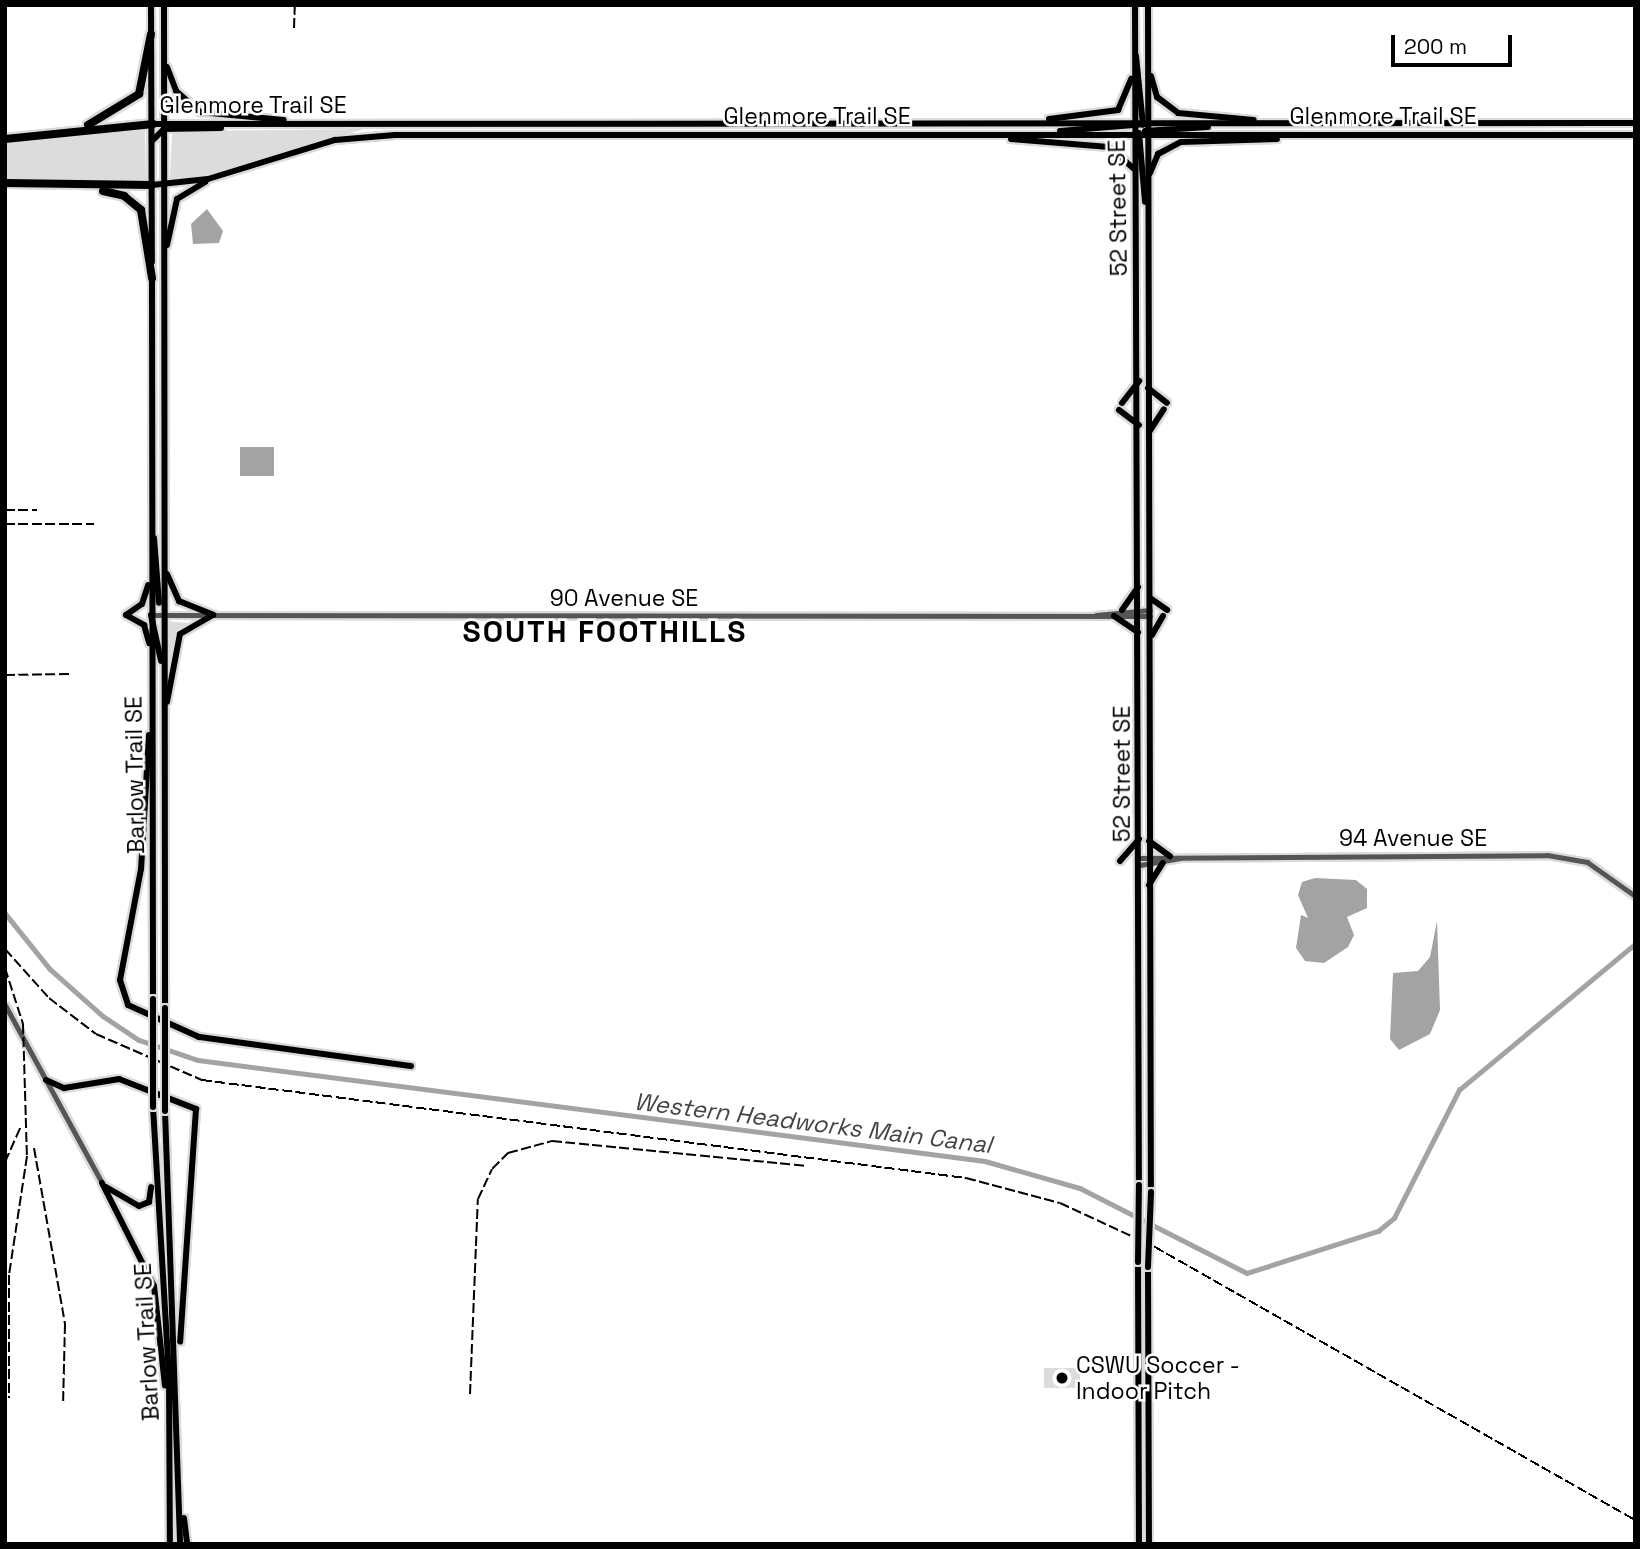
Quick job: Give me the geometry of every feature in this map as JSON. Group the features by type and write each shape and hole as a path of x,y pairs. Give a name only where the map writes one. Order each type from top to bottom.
{"highway":[{"path":"77,130 115,114 139,94 151,34"},
{"name":"Glenmore Trail SE","path":"5,137 153,124"},
{"name":"Glenmore Trail SE","path":"5,183 79,188 152,185"},
{"path":"79,188 136,204 144,217 152,278"}],"main road":[{"name":"Barlow Trail SE","path":"150,5 153,124 150,509 153,1150 169,1426 169,1541"},
{"name":"Barlow Trail SE","path":"164,5 165,1111 177,1354 180,1544"},
{"name":"52 Street SE","path":"1135,5 1134,60 1148,178 1151,1192 1149,1544"},
{"name":"52 Street SE","path":"1139,1544 1140,379 1134,169 1148,65 1148,5"},
{"path":"164,48 176,91 200,112 310,124"},
{"path":"1134,48 1147,211"},
{"path":"996,123 1118,110 1128,96 1134,60"},
{"path":"1148,65 1157,97 1178,113 1273,123"},
{"name":"Glenmore Trail SE","path":"153,124 996,123 1303,135 1635,135"},
{"name":"Glenmore Trail SE","path":"152,185 226,175 307,146 395,135 974,136 1141,130 1221,124 1635,123"},
{"path":"153,141 164,126"},
{"path":"1148,178 1158,154 1181,142 1303,135"},
{"path":"974,136 1109,146 1134,169"},
{"path":"163,271 177,199 226,175"},
{"path":"1139,425 1120,407 1140,379"},
{"path":"1148,388 1166,406 1148,434"},
{"path":"150,509 163,615"},
{"path":"163,535 174,596 213,615"},
{"path":"151,562 145,598 125,615 144,625 152,655"},
{"path":"1122,610 1140,582"},
{"path":"1150,598 1165,613 1150,640"},
{"path":"151,615 164,674"},
{"path":"164,728 175,644 188,625 213,615"},
{"path":"1114,616 1139,634"},
{"path":"152,705 141,869 120,971 128,1005 199,1037 411,1066"},
{"path":"1120,861 1140,838"},
{"path":"1149,841 1170,856"},
{"path":"1149,886 1163,863"},
{"path":"46,1080 64,1088 119,1079 196,1109 177,1354"},
{"path":"102,1183 132,1206 145,1205 153,1150"},
{"path":"102,1183 154,1286 169,1426"},
{"path":"180,1486 187,1544"}],"street":[{"name":"90 Avenue SE","path":"1096,615 1122,610 1139,613"},
{"name":"90 Avenue SE","path":"151,615 1114,616 1150,613"},
{"name":"94 Avenue SE","path":"1140,862 1170,856 1547,855 1587,862 1635,896"},
{"name":"94 Avenue SE","path":"1148,861 1163,863 1180,858"},
{"path":"5,1004 102,1183"}],"shaded area":[{"path":"145,129 146,179 5,179 5,143"},
{"path":"364,129 217,173 170,179 172,131"},
{"path":"207,209 223,231 219,243 193,244 191,224"},
{"path":"240,447 274,447 274,476 240,476"},
{"path":"166,621 189,623 175,638 170,658"},
{"path":"1315,878 1356,880 1367,889 1367,908 1347,917 1354,935 1348,947 1324,963 1305,961 1296,948 1301,915 1308,918 1298,895 1302,882"},
{"path":"1437,921 1440,1010 1430,1034 1399,1050 1390,1039 1393,973 1418,971 1430,957"},
{"name":"CSWU Soccer - Indoor Pitch","path":"1044,1368 1080,1368 1080,1388 1044,1388"}],"waterway":[{"name":"Western Headworks Main Canal","path":"5,913 50,969 103,1016 139,1040 198,1060 985,1161 1080,1188 1247,1273 1378,1231 1394,1218 1459,1090 1635,944"}],"railway":[{"path":"294,28 295,5"},
{"path":"5,510 37,510"},
{"path":"5,524 94,524"},
{"path":"5,675 69,674"},
{"path":"5,949 49,998 96,1034 202,1080 966,1178 1060,1203 1155,1247 1635,1520"},
{"path":"5,968 23,1024 27,1156 9,1275 9,1398"},
{"path":"5,1162 21,1126"},
{"path":"470,1394 478,1199 492,1169 508,1153 552,1141 805,1166"},
{"path":"34,1148 65,1324 63,1405"}],"place":[{"name":"CSWU Soccer - Indoor Pitch","path":"1062,1378"}],"district":[{"name":"SOUTH FOOTHILLS","path":"605,632"}]}
